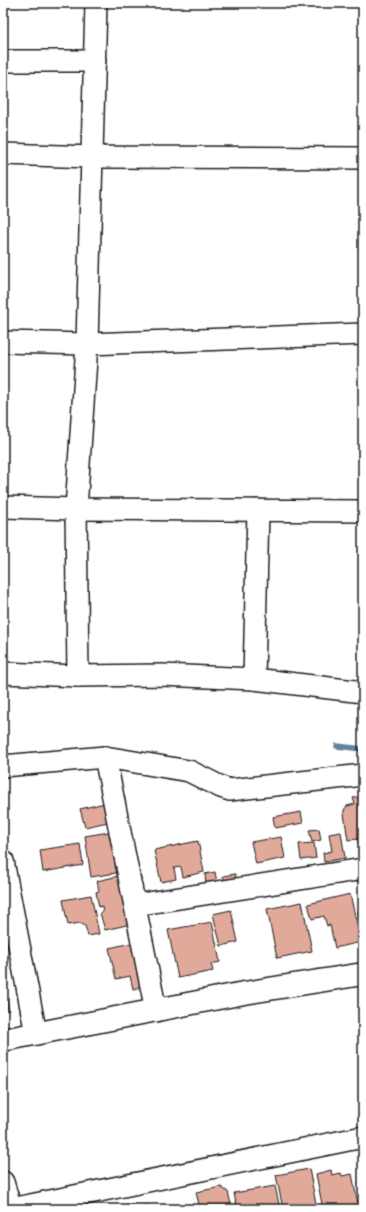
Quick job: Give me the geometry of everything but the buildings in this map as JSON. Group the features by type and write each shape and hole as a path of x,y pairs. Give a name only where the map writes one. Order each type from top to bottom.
{"street":[{"path":"78,676 76,509 87,344 96,3"},
{"path":"3,61 95,61"},
{"path":"3,154 92,157 363,158"},
{"path":"3,342 87,344 363,334"},
{"path":"3,507 363,511"},
{"path":"254,679 258,510"},
{"path":"3,673 78,676 162,675 254,679 363,692"},
{"path":"105,758 156,1011"},
{"path":"3,766 105,758 189,771 230,790 363,775"},
{"path":"3,861 36,1034"},
{"path":"135,905 363,869"},
{"path":"3,1040 244,993 361,972"},
{"path":"3,1182 11,1209 363,1136"}],"waterway":[{"path":"337,746 363,749"}]}
